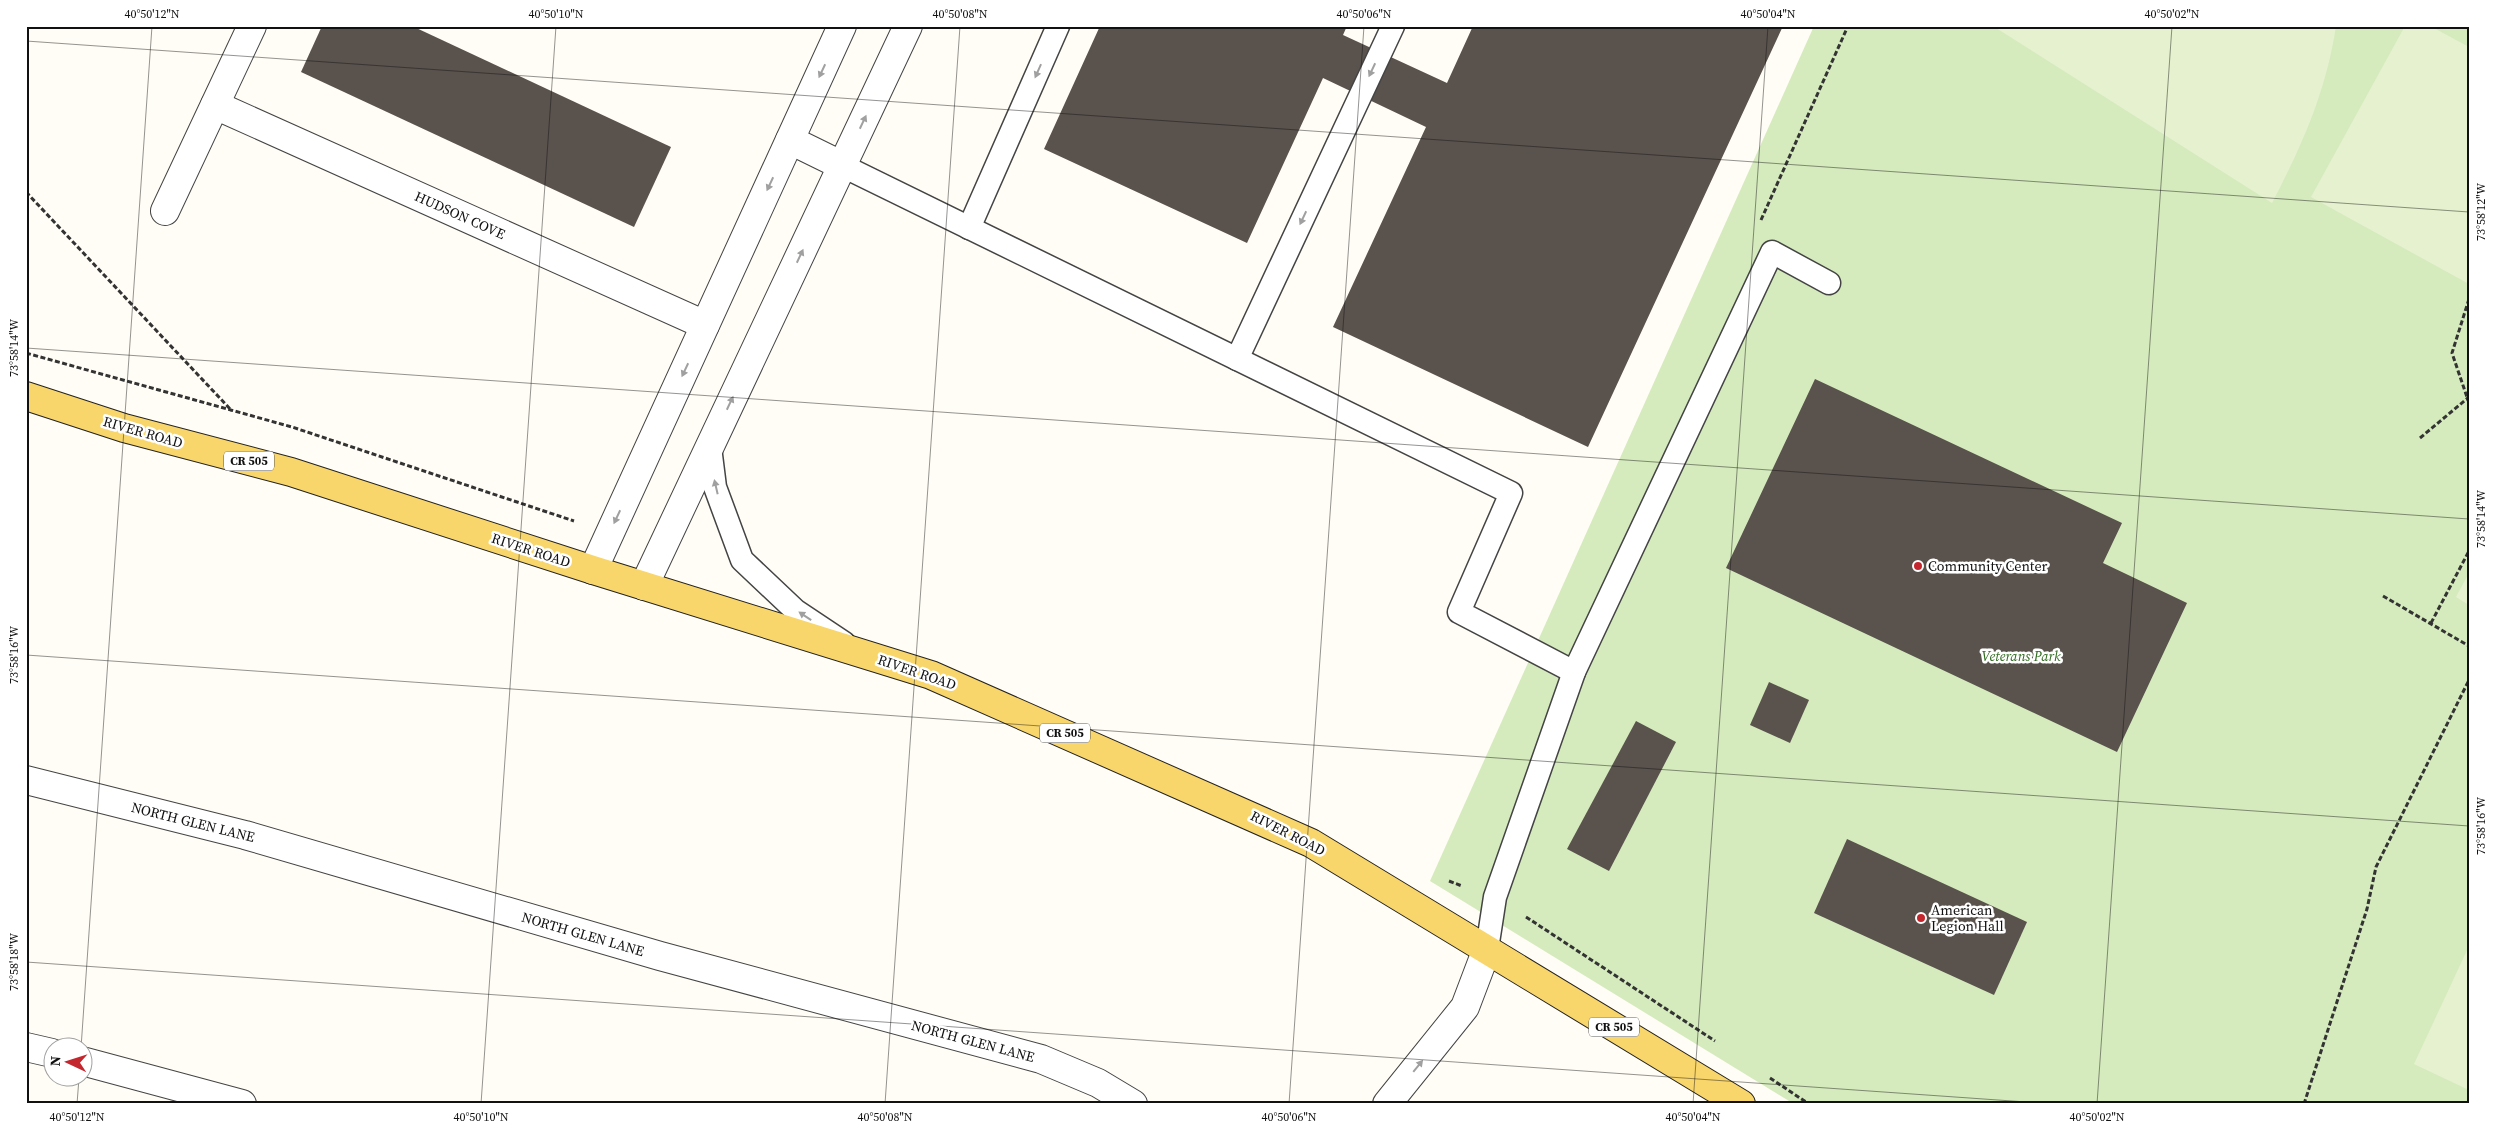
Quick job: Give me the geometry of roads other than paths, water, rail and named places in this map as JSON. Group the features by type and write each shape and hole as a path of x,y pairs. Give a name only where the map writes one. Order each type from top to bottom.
{"main road":[{"name":"RIVER ROAD","path":"26,396 124,428 291,472 593,570 931,675 1268,822 1311,843 1741,1104"}],"street":[{"path":"165,211 252,26"},
{"path":"593,570 842,26"},
{"path":"644,586 908,26"},
{"name":"HUDSON COVE","path":"215,105 705,325"},
{"path":"790,140 843,166"},
{"name":"NORTH GLEN LANE","path":"26,780 245,835 660,956 1041,1059 1098,1083 1133,1104"},
{"path":"1387,1104 1465,1008 1487,949"},
{"path":"26,1046 42,1051"},
{"path":"92,1065 242,1104"}],"lane":[{"path":"968,228 1058,26"},
{"path":"1237,359 1393,26"},
{"path":"843,166 1511,493 1459,612 1574,672"},
{"path":"1487,949 1496,897 1574,672 1772,252 1829,283"},
{"path":"710,447 715,487 742,560 796,610 860,653"}],"place":[{"name":"Community Center","path":"1918,566"},
{"name":"American Legion Hall","path":"1921,918"}],"park label":[{"name":"Veterans Park","path":"2021,656"}]}
